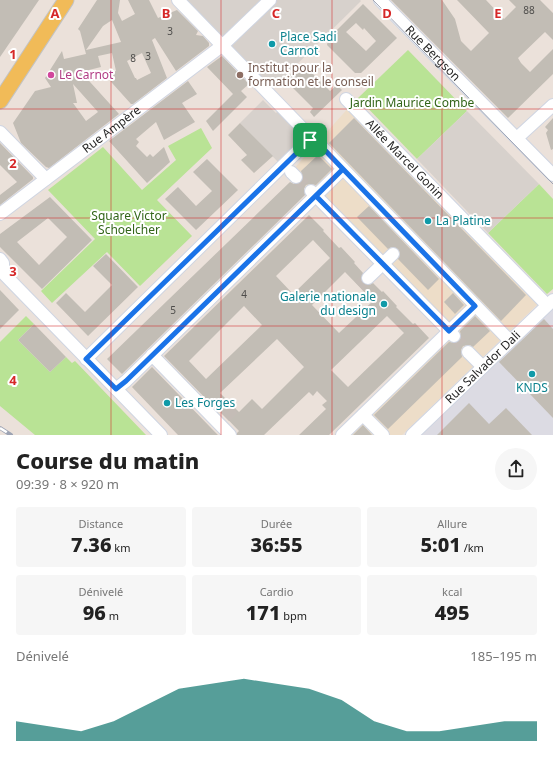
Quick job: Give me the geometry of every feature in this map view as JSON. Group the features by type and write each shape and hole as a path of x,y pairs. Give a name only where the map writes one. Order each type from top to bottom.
{"main road":[{"path":"0,101 66,0"}],"street":[{"path":"178,0 305,131 310,140 319,144 407,239 510,341"},
{"path":"223,45 270,0"},
{"name":"Rue Bergson","path":"380,0 517,138 547,165 553,176"},
{"name":"Rue Ampère","path":"0,214 223,45"},
{"name":"Allée Marcel Gonin","path":"346,99 550,303"},
{"path":"517,138 553,104"},
{"path":"0,132 46,179"},
{"path":"86,359 310,140"},
{"path":"116,389 126,381 313,194 343,169"},
{"path":"313,194 451,334"},
{"path":"368,278 393,254"},
{"path":"0,260 3,263 2,273 161,435"},
{"name":"Rue Salvador Dali","path":"412,435 550,303"},
{"path":"342,435 451,334 475,306"},
{"path":"468,352 482,367"},
{"path":"152,355 222,420 230,435"},
{"path":"363,415 383,435"}],"shaded area":[{"name":"Place Sadi Carnot","path":"182,0 360,0 361,1 271,90"},
{"path":"263,100 276,113 278,111 303,138 279,163 240,123"},
{"path":"351,105 542,300 402,435 342,435 449,331 291,172"},
{"path":"467,111 539,184 488,233 417,159"},
{"path":"553,305 553,435 419,435"}],"green space":[{"name":"Jardin Maurice Combe","path":"408,50 467,111 417,159 358,98"},
{"name":"Square Victor Schoelcher","path":"201,128 212,148 157,200 192,236 140,286 107,252 52,303 41,291 95,239 48,190 103,147 142,190 176,160 168,146"},
{"path":"539,184 553,199 553,289 547,294 488,233"},
{"path":"26,316 34,324 18,340 50,372 66,357 72,363 75,361 146,435 35,435 0,406 0,342"}],"building":[{"path":"0,0 39,0 0,57"},
{"path":"97,0 120,0 118,13 122,21 135,14 128,0 149,0 158,18 177,10 198,31 196,35 203,36 209,43 209,46 176,71 155,38 152,40 167,78 133,104 131,104 104,74 116,71 112,53 98,56 101,67 81,72 119,114 49,168 46,167 21,143 13,123 35,91 51,87 45,78 62,51 64,59 86,54 80,31 78,29","holes":["112,20 121,42 86,50 103,26","142,53 151,73 137,80 127,61","73,84 98,112 86,121 73,103 77,103"]},
{"path":"391,0 442,0 455,19 461,41 471,51 489,33 457,0 486,0 504,19 516,7 509,0 540,0 553,13 553,40 545,32 518,58 530,72 553,49 553,74 508,118"},
{"path":"363,4 397,38 361,73 355,73 327,45 328,39","holes":["356,23 363,30 364,28 376,41 366,51 346,32"]},
{"path":"222,56 249,84 241,91 247,97 213,131 206,121 233,94 207,67"},
{"path":"302,63 330,91 337,85 342,90 314,117 310,112 313,108 285,80"},
{"path":"188,81 197,94 182,103 195,122 164,140 156,122 136,139 139,142 136,146 147,157 150,154 153,157 164,147 170,162 147,183 109,141"},
{"name":"La Platine","path":"354,118 526,295 501,321 329,143"},
{"path":"553,118 553,149 551,150 546,133 548,130 545,127"},
{"path":"240,123 273,156 254,173 241,160 247,155 228,135"},
{"path":"0,143 33,177 33,179 0,205 0,195 17,182 0,165"},
{"path":"318,155 332,169 316,185 306,185 304,189 305,195 122,374 107,359 290,182 294,184 301,183 303,179 301,171"},
{"path":"207,159 238,190 196,230 165,199 178,187 196,206 212,191 193,172"},
{"path":"50,197 92,240 42,289 0,247 0,234","holes":["48,218 67,237 39,265 17,242"]},
{"path":"369,206 439,279 428,290 398,259 400,253 398,249 392,247 388,249 357,217"},
{"path":"309,215 339,248 341,247 355,262 354,263 363,273 361,279 363,283 369,285 373,283 382,292 383,291 397,306 396,307 413,324 415,323 429,338 329,435 299,435 326,409 322,405 327,401 317,391 313,396 309,392 264,435 237,435 239,431 164,356","holes":["313,240 330,258 293,294 276,276","345,272 373,301 339,333 312,305","244,306 262,325 206,379 189,361","387,316 404,333 348,387 331,370","277,339 304,367 262,409 252,399 239,412 220,393"]},
{"path":"106,254 138,287 88,336 56,303 66,293 85,312 112,285 93,266"},
{"path":"0,290 19,310 0,329"},
{"path":"453,293 464,305 455,314 444,302"},
{"path":"475,316 490,331 473,347 470,345 463,346 461,350 462,357 388,429 374,415 449,342 459,342 461,338 460,331"},
{"name":"KNDS","path":"544,319 553,329 553,418 499,362"},
{"path":"34,324 66,357 50,372 18,340"},
{"name":"Les Forges","path":"152,367 218,435 178,435 132,387"},
{"path":"469,403 489,424 506,408 532,435 437,435"},
{"path":"363,425 372,435 353,435"}],"tunnel":[{"path":"296,177 311,191"},
{"path":"359,286 368,278"},
{"path":"454,336 468,352"},
{"path":"225,417 234,408"}],"tram line":[{"path":"373,0 553,184"}],"railway":[{"path":"0,428 11,435"}],"place":[{"name":"Place Sadi Carnot","path":"272,44"},
{"name":"Le Carnot","path":"51,75"},
{"name":"Institut pour la formation et le conseil","path":"240,75"},
{"name":"La Platine","path":"428,221"},
{"name":"Galerie nationale du design","path":"384,304"},
{"name":"KNDS","path":"532,374"},
{"name":"Les Forges","path":"167,403"}],"route":[{"path":"310,140 86,359 116,389 126,381 343,169 475,306 449,331 316,196 343,169 319,144 310,140"}]}
